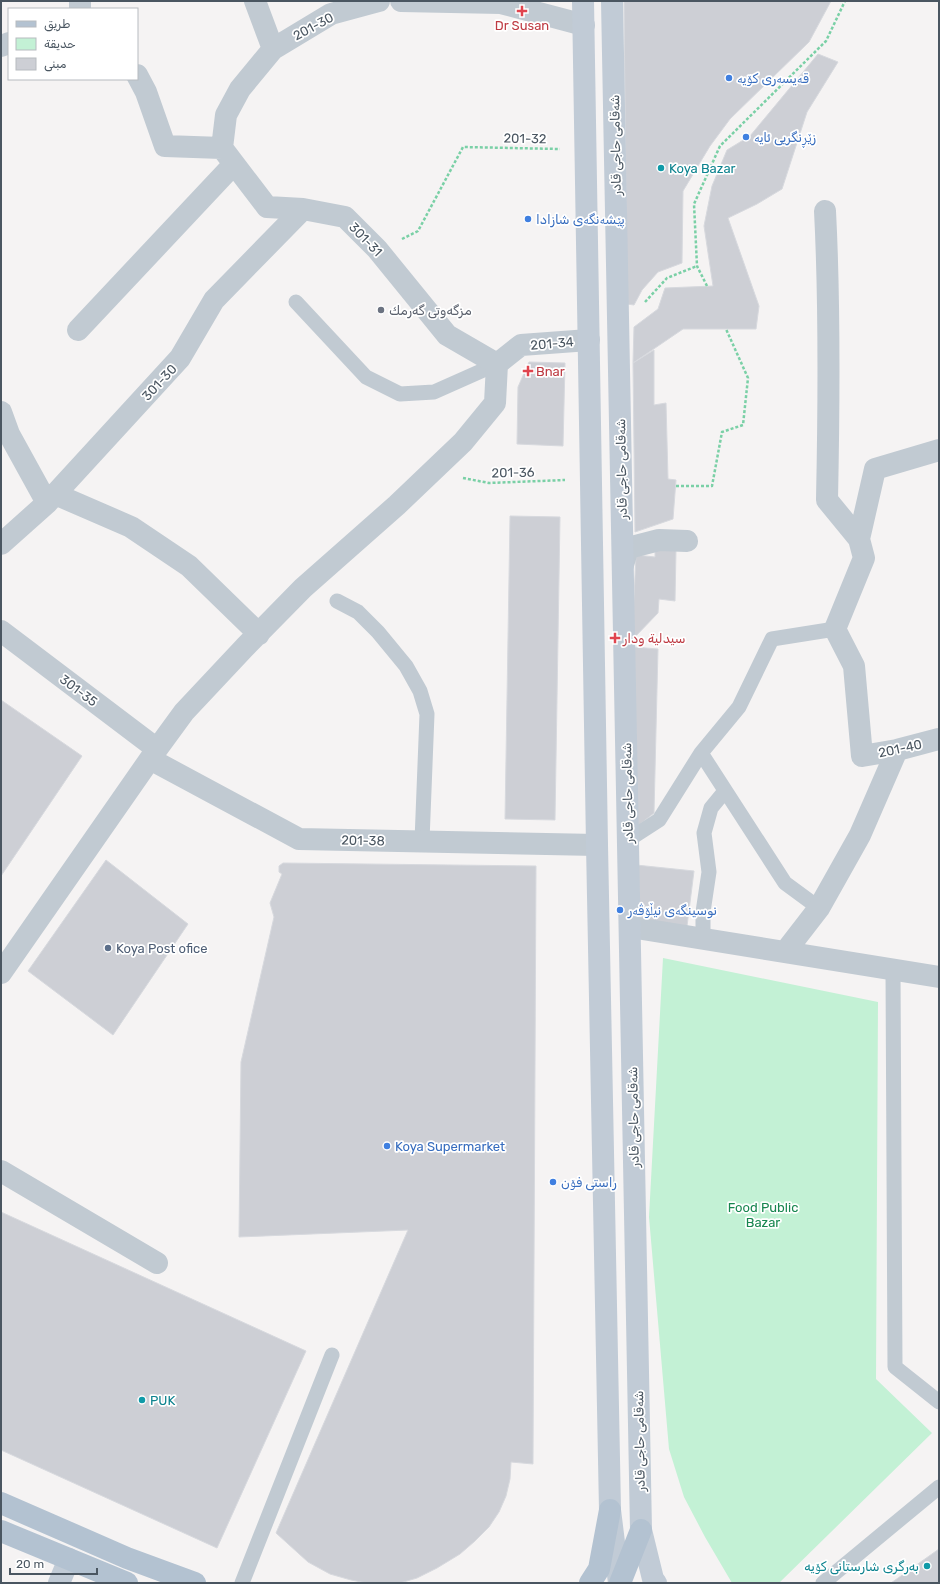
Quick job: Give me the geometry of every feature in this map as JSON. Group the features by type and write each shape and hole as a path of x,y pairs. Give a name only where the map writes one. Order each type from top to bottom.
{"main road":[{"path":"583,1 610,1510 620,1583"},
{"name":"شەقامی حاجی قادر","path":"612,1 641,1530 653,1578 656,1583"},
{"path":"1,1503 127,1558 195,1583"},
{"path":"590,1583 599,1569 610,1510"},
{"path":"620,1583 641,1530"},
{"path":"1,1531 127,1583"},
{"path":"59,1583 69,1559"}],"street":[{"path":"78,330 228,156 226,115 240,89 272,49 255,1"},
{"name":"201-30","path":"272,49 331,14 379,1"},
{"path":"401,1 501,3 584,25"},
{"path":"138,77 146,92 165,146 228,156"},
{"name":"301-31","path":"228,156 268,207 302,208 345,217 377,249 447,335 497,364"},
{"name":"301-30","path":"1,544 51,498 180,358 214,300 302,208"},
{"path":"825,211 828,276 827,500 859,539 864,558 835,629"},
{"name":"201-34","path":"497,364 521,345 589,340"},
{"path":"1,973 184,712 244,647 259,634 303,588 397,505 463,442 495,403 497,364"},
{"path":"1,412 9,434 51,498 131,527 189,566 259,634"},
{"path":"859,539 876,469 939,450"},
{"path":"623,565 628,548 659,540 687,541"},
{"name":"201-40","path":"835,629 854,666 862,756 897,750 939,739"},
{"name":"301-35","path":"1,631 154,754"},
{"path":"785,952 819,908 860,835 897,750"},
{"name":"201-38","path":"154,754 300,839 422,840 597,845"},
{"path":"630,927 939,977"},
{"path":"1,1171 157,1263"}],"lane":[{"path":"296,302 366,376 400,394 434,392 497,364"},
{"path":"337,601 358,612 378,632 406,666 420,691 427,714 422,840"},
{"path":"628,840 659,820 701,753 739,707 772,639 835,629"},
{"path":"701,753 784,883 819,908"},
{"path":"703,938 703,912 709,872 704,833 711,808 725,791"},
{"path":"893,970 895,1367 939,1402"},
{"path":"242,1583 332,1355"},
{"path":"823,1583 939,1487"}],"path":[{"path":"707,286 697,266 694,204 720,146 826,41 845,1"},
{"name":"201-32","path":"377,249 418,231 463,147 586,149"},
{"path":"618,318 626,322 667,278 697,266"},
{"path":"676,486 712,486 722,432 743,425 748,378 726,329"},
{"name":"201-36","path":"439,465 456,476 489,483 592,480"}],"green space":[{"name":"Food Public Bazar","path":"663,958 878,1002 876,1379 932,1433 779,1583 732,1583 684,1497 669,1449 649,1217"}],"building":[{"name":"Koya Bazar","path":"624,1 831,1 809,42 730,119 710,146 683,191 682,263 658,272 642,290 634,305 627,304"},
{"name":"Koya Bazar","path":"818,54 838,62 807,112 782,189 757,204 728,218 759,306 756,329 683,329 633,363 634,327 658,309 665,288 713,286 704,226 712,186 727,150 750,136"},
{"path":"654,350 654,405 666,403 668,479 676,480 673,519 635,532 633,363"},
{"path":"529,362 565,363 563,446 517,444 518,387"},
{"path":"510,516 560,517 555,820 505,819"},
{"path":"655,548 676,549 675,601 659,599 658,613 632,640 636,555 655,557"},
{"path":"634,647 658,649 654,813 634,829"},
{"path":"1,700 82,756 1,876"},
{"name":"Koya Post ofice","path":"106,860 188,924 113,1035 28,971"},
{"name":"Koya Supermarket","path":"283,863 536,866 533,1464 511,1462 510,1479 506,1496 499,1512 489,1527 475,1541 460,1554 437,1568 417,1578 400,1583 367,1583 330,1574 308,1562 276,1533 408,1230 239,1237 241,1062 274,917 270,903 282,874 279,872 279,866"},
{"path":"636,865 694,871 686,934 637,923"},
{"name":"PUK","path":"1,1212 306,1351 217,1548 1,1450"},
{"name":"به‌رگری شارستانی كۆیه‌","path":"939,1549 939,1583 891,1583"}],"place":[{"name":"Dr Susan","path":"522,11"},
{"name":"قەیسەری کۆیە","path":"729,78"},
{"name":"زێڕنگریی ئایە","path":"746,137"},
{"name":"Koya Bazar","path":"661,168"},
{"name":"پێشەنگەی شازادا","path":"528,219"},
{"name":"مزگه‌وتی گه‌رمك","path":"381,310"},
{"name":"Bnar","path":"528,371"},
{"name":"سيدلية ودار","path":"615,638"},
{"name":"نوسینگەی نیڵۆڤەر","path":"620,910"},
{"name":"Koya Post ofice","path":"108,948"},
{"name":"Koya Supermarket","path":"387,1146"},
{"name":"راستى فۆن","path":"553,1182"},
{"name":"PUK","path":"142,1400"},
{"name":"به‌رگری شارستانی كۆیه‌","path":"927,1566"}]}
